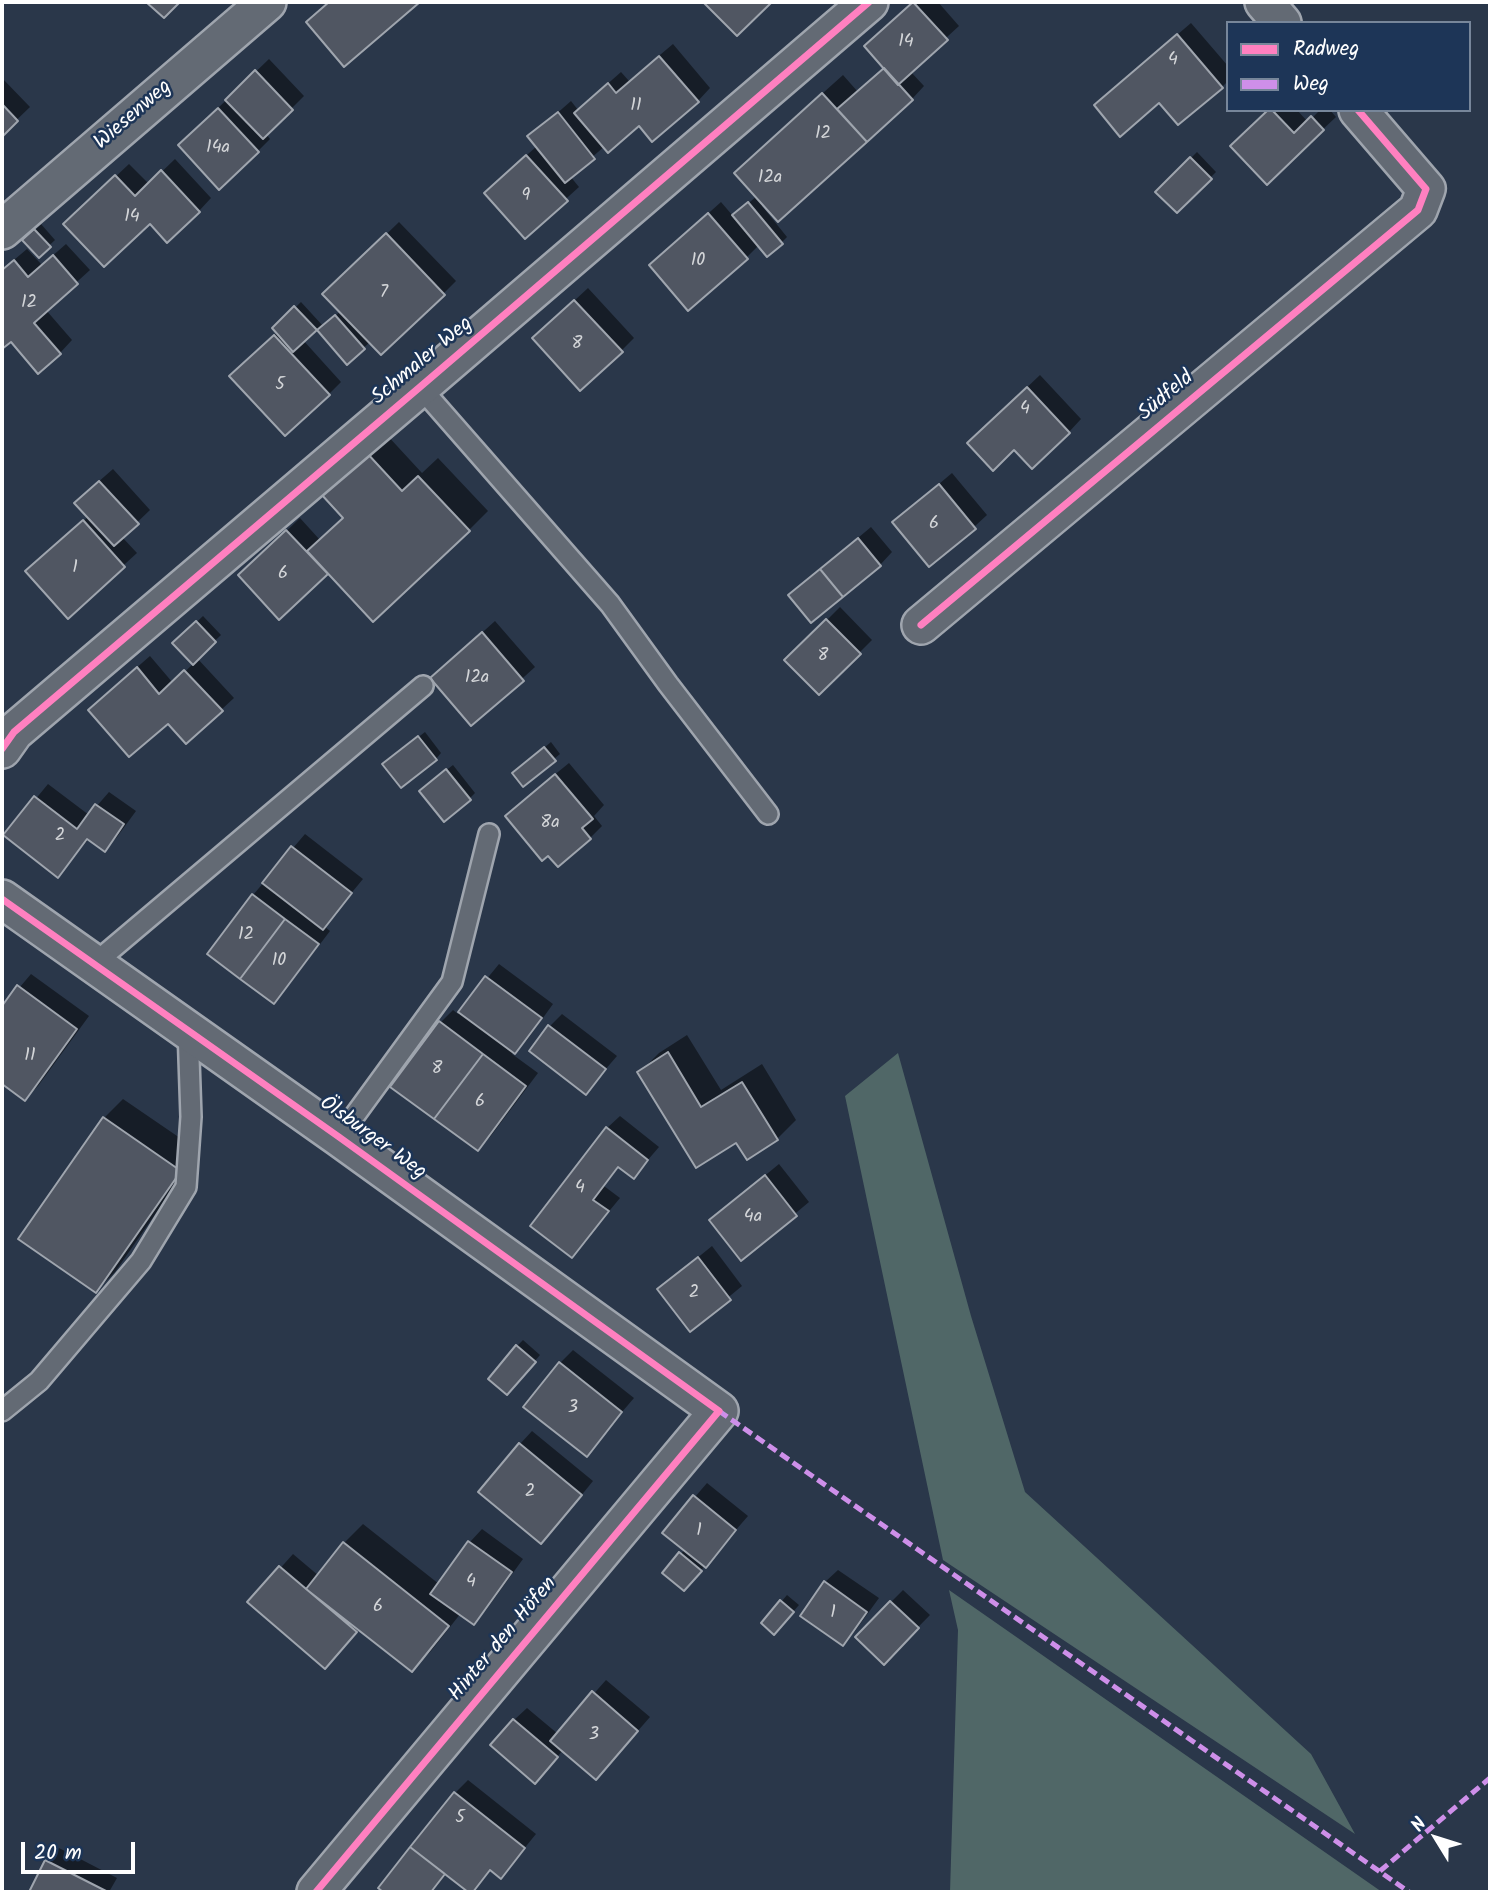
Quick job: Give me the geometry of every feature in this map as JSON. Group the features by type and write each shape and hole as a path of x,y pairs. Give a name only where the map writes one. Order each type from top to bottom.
{"street":[{"name":"Wiesenweg","path":"2,230 267,2"},
{"name":"Schmaler Weg","path":"2,749 14,732 869,2"},
{"path":"1264,2 1280,21"},
{"name":"Südfeld","path":"921,625 1418,210 1426,189 1360,112"},
{"name":"Ölsburger Weg","path":"2,899 188,1029 719,1411"},
{"name":"Hinter den Höfen","path":"316,1892 719,1411"}],"lane":[{"path":"420,387 610,604 768,814"},
{"path":"95,963 423,686"},
{"path":"339,1137 452,982 489,834"},
{"path":"2,1411 39,1381 141,1261 186,1187 191,1117 188,1029"}],"green space":[{"path":"898,1053 971,1316 1025,1492 1311,1754 1355,1834 943,1560 845,1096"},
{"path":"949,1590 1382,1892 950,1892 958,1630"}],"building":[{"path":"146,2 180,2 164,18"},
{"path":"329,2 420,2 344,67 306,22"},
{"path":"703,2 772,2 737,36"},
{"path":"913,2 948,40 898,85 864,46"},
{"path":"1177,34 1223,88 1178,125 1159,103 1120,137 1094,105"},
{"path":"659,56 699,102 652,142 639,126 608,153 574,113 608,83 616,93"},
{"path":"884,68 913,100 867,142 837,109"},
{"path":"255,70 293,110 263,139 225,100"},
{"path":"822,93 867,142 778,222 734,173"},
{"path":"2,104 18,121 2,137"},
{"path":"218,108 259,152 219,190 178,145"},
{"path":"558,112 595,159 565,183 527,136"},
{"path":"1266,112 1274,112 1294,133 1311,116 1324,130 1267,185 1230,146"},
{"path":"526,155 568,201 525,239 484,193"},
{"path":"1190,157 1212,179 1177,213 1155,192"},
{"path":"161,170 200,212 167,243 150,224 104,267 63,224 115,175 135,196"},
{"path":"748,202 783,244 767,257 732,215"},
{"path":"708,213 748,259 688,311 649,265"},
{"path":"34,229 51,247 39,258 22,240"},
{"path":"386,233 445,295 381,355 322,294"},
{"path":"53,255 78,284 34,323 61,354 38,374 11,342 2,349 2,270 14,260 28,277"},
{"path":"574,300 623,352 580,391 532,338"},
{"path":"294,306 317,330 293,352 272,328"},
{"path":"335,315 365,349 347,365 317,330"},
{"path":"274,335 330,395 285,436 229,376"},
{"path":"1027,387 1070,433 1032,469 1014,450 993,471 967,443"},
{"path":"366,452 402,491 418,476 470,531 373,622 307,551 343,518 321,494"},
{"path":"99,481 139,524 114,546 74,503"},
{"path":"939,484 976,529 929,567 892,522"},
{"path":"83,520 125,567 68,619 25,571"},
{"path":"286,530 328,574 279,620 238,575"},
{"path":"858,538 881,566 843,597 820,569"},
{"path":"820,569 843,597 811,623 788,595"},
{"path":"826,619 861,654 819,695 784,660"},
{"path":"196,621 216,642 193,665 172,643"},
{"path":"482,632 524,681 471,726 430,678"},
{"path":"137,667 159,694 184,670 223,711 186,744 168,724 129,757 88,710"},
{"path":"418,736 437,760 401,788 382,764"},
{"path":"544,747 556,761 523,787 512,773"},
{"path":"446,769 471,800 444,822 419,791"},
{"path":"555,774 593,819 582,828 591,839 558,867 548,856 542,861 505,816"},
{"path":"34,796 77,829 95,804 124,824 105,852 87,839 58,878 3,835"},
{"path":"291,846 352,893 323,930 262,883"},
{"path":"252,894 285,919 240,979 207,954"},
{"path":"285,919 319,944 274,1004 240,979"},
{"path":"485,976 542,1018 515,1054 458,1012"},
{"path":"17,985 77,1029 25,1101 2,1084 2,1006"},
{"path":"439,1021 483,1054 434,1119 390,1087"},
{"path":"548,1025 606,1069 586,1095 529,1051"},
{"path":"668,1052 701,1107 742,1082 778,1140 747,1160 736,1143 696,1168 637,1072"},
{"path":"483,1054 526,1086 478,1151 434,1119"},
{"path":"103,1117 181,1171 96,1293 18,1239"},
{"path":"606,1127 648,1160 634,1179 618,1167 593,1200 609,1211 572,1258 530,1226"},
{"path":"765,1175 797,1216 741,1261 709,1220"},
{"path":"698,1257 731,1300 690,1332 657,1289"},
{"path":"516,1345 536,1362 507,1395 488,1379"},
{"path":"559,1362 622,1412 587,1457 523,1407"},
{"path":"519,1443 582,1495 541,1544 478,1492"},
{"path":"693,1495 736,1530 706,1568 662,1533"},
{"path":"468,1541 512,1572 474,1625 430,1594"},
{"path":"343,1542 449,1626 412,1672 306,1589"},
{"path":"679,1552 702,1571 684,1591 662,1573"},
{"path":"279,1566 357,1632 325,1669 247,1602"},
{"path":"824,1581 867,1612 843,1646 800,1616"},
{"path":"780,1600 794,1612 774,1635 761,1623"},
{"path":"890,1601 919,1628 884,1665 855,1637"},
{"path":"592,1691 638,1731 596,1780 550,1741"},
{"path":"513,1719 558,1757 535,1784 490,1745"},
{"path":"454,1792 525,1848 501,1879 490,1870 473,1892 468,1892 410,1847"},
{"path":"410,1847 445,1874 431,1892 383,1892 378,1888"},
{"path":"45,1860 106,1891 29,1892"}],"marked path":[{"path":"719,1411 1409,1892"},
{"path":"1380,1871 1490,1778"}],"cycle path":[{"path":"2,749 14,732 869,2"},
{"path":"921,625 1418,210 1426,189 1360,112"},
{"path":"2,899 339,1137 719,1411 316,1892"}]}
